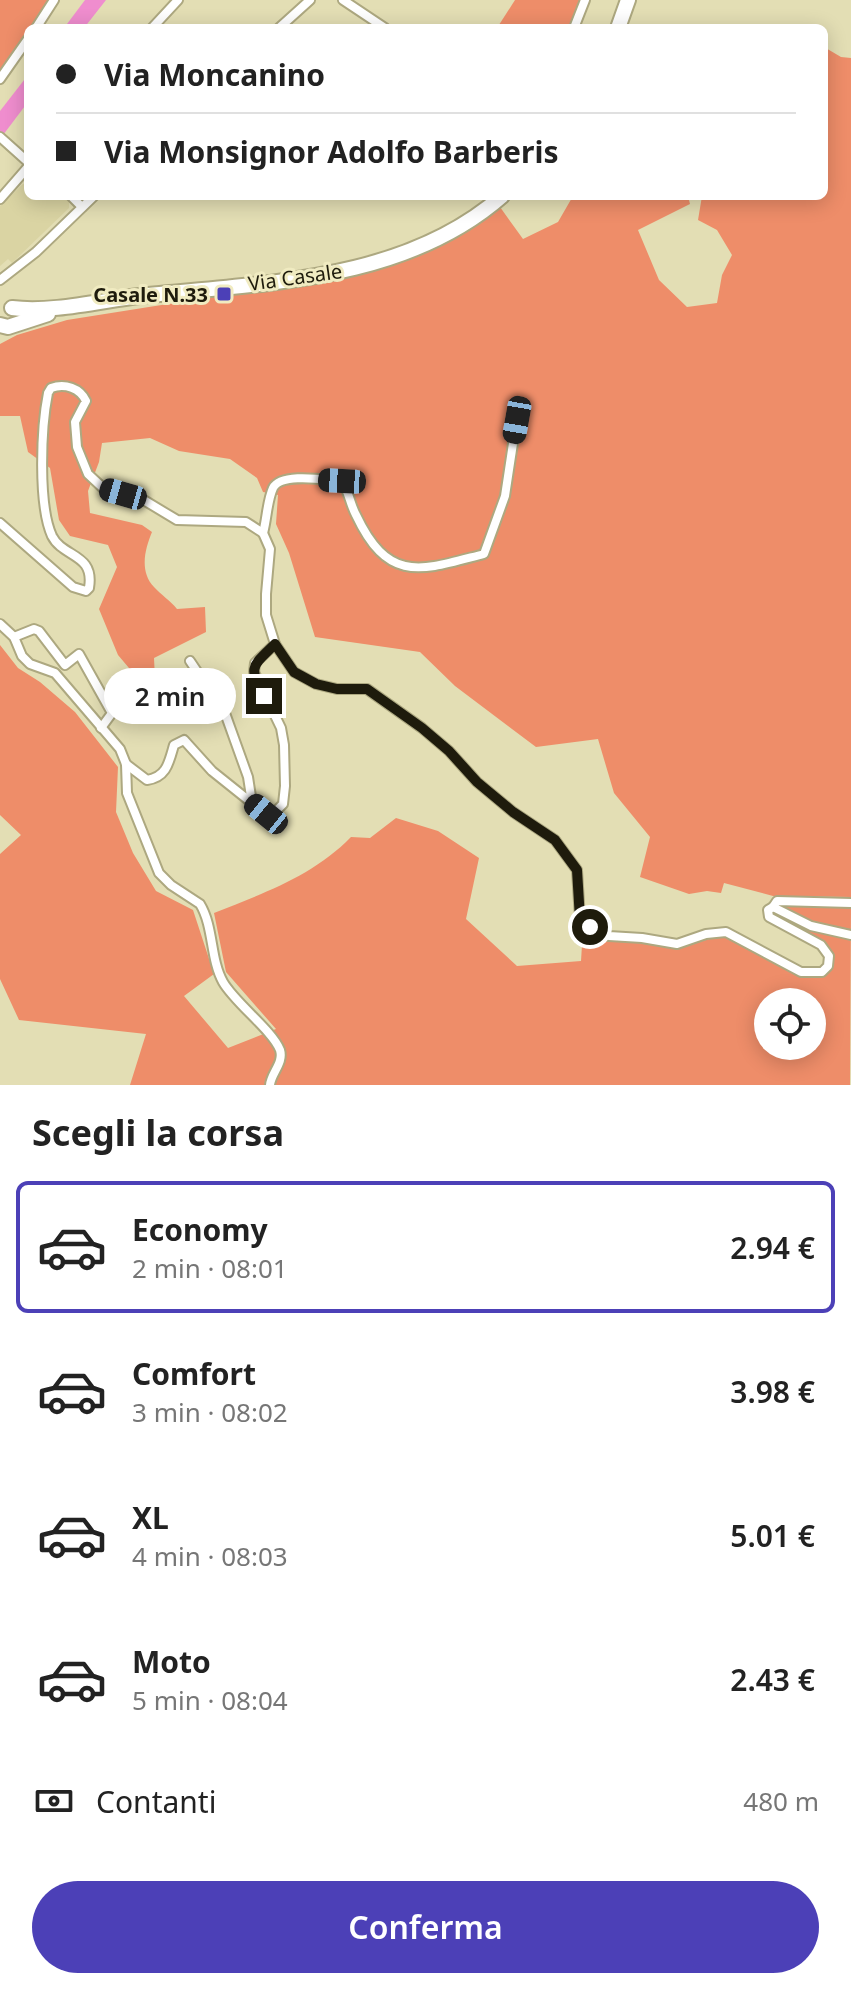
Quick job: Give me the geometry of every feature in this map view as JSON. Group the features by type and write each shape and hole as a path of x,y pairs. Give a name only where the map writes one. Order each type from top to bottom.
{"main road":[{"path":"619,24 628,0"},
{"name":"Via Casale","path":"5,311 71,306 279,280 381,261 427,243 467,222 497,200"}],"street":[{"path":"39,24 54,0"},
{"path":"156,24 178,0"},
{"path":"343,0 379,24"},
{"path":"576,24 585,0"},
{"path":"286,24 304,2"},
{"path":"0,79 24,45"},
{"path":"2,138 24,161"},
{"path":"0,199 24,170"},
{"path":"75,200 82,207"},
{"path":"0,280 36,252 90,200"},
{"path":"0,523 73,587 86,591 89,588 89,571 83,561 53,539 44,501 47,399 51,388 64,385 84,397 85,405 75,422 77,447 88,474 103,488 142,499 177,520 246,522 263,533 270,549 266,615 275,644 294,672 316,684 337,689 367,689 422,728 513,812 555,840 577,870 580,919 590,927 609,936 677,944 706,934 726,932 801,972 822,972 828,966 829,956 821,945 769,917 768,910 777,901 788,899 851,903"},
{"path":"263,533 273,489 278,482 286,479 342,481 374,547 395,563 408,569 422,569 484,554 505,496 519,404"},
{"path":"0,624 14,637 22,656 30,664 55,673 120,749 126,764 127,793 151,857 164,879 200,904 223,982 280,1050 280,1062 271,1076 270,1085"},
{"path":"14,637 34,629 39,631 65,665 79,654 112,713 101,728"},
{"path":"126,764 147,780 160,776 167,769 174,745 184,740 212,771 266,814 272,815 283,804 284,745 281,728 258,686 254,672 255,663 275,644"},
{"path":"190,661 225,713 248,777 252,803"},
{"path":"773,907 811,926 851,935"}],"shaded area":[{"path":"0,0 51,0 36,24 24,24 24,40 0,74"},
{"path":"85,0 106,0 87,24 67,24"},
{"path":"515,0 581,0 572,24 500,24"},
{"path":"828,49 841,57 851,58 851,897 773,896 724,883 721,893 707,891 689,894 640,877 650,837 614,793 598,739 536,747 455,686 420,652 315,637 289,553 276,524 278,495 263,492 257,478 230,459 179,451 150,438 102,443 99,462 88,491 90,513 142,525 152,532 145,560 149,581 177,609 205,607 206,632 154,658 156,700 118,655 99,609 117,567 108,545 70,536 59,520 50,468 28,452 20,416 0,416 0,344 17,335 67,320 300,283 470,226 500,207 523,239 558,222 571,200 689,200 690,204 638,230 659,280 687,307 717,303 722,275 732,255 717,230 698,220 701,200 828,200"},
{"path":"24,80 24,107 0,139 0,111"},
{"path":"23,184 24,200 69,200 69,208 12,263 8,259 0,266 0,206"},
{"path":"0,645 18,668 75,712 118,767 116,812 133,853 156,891 193,910 214,974 184,996 228,1048 276,1029 226,972 214,913 287,882 321,863 351,837 370,838 396,818 438,831 479,858 466,919 517,966 581,961 583,929 609,939 677,947 726,935 800,975 830,968 823,944 779,916 786,902 851,907 850,1085 130,1085 146,1034 19,1020 0,979 0,854 21,835 0,815"}],"place":[{"name":"Casale N.33","path":"224,294"}],"route":[{"path":"264,696 254,672 255,663 275,644 294,672 316,684 337,689 367,689 422,728 513,812 555,840 577,870 580,919 590,927"}]}
